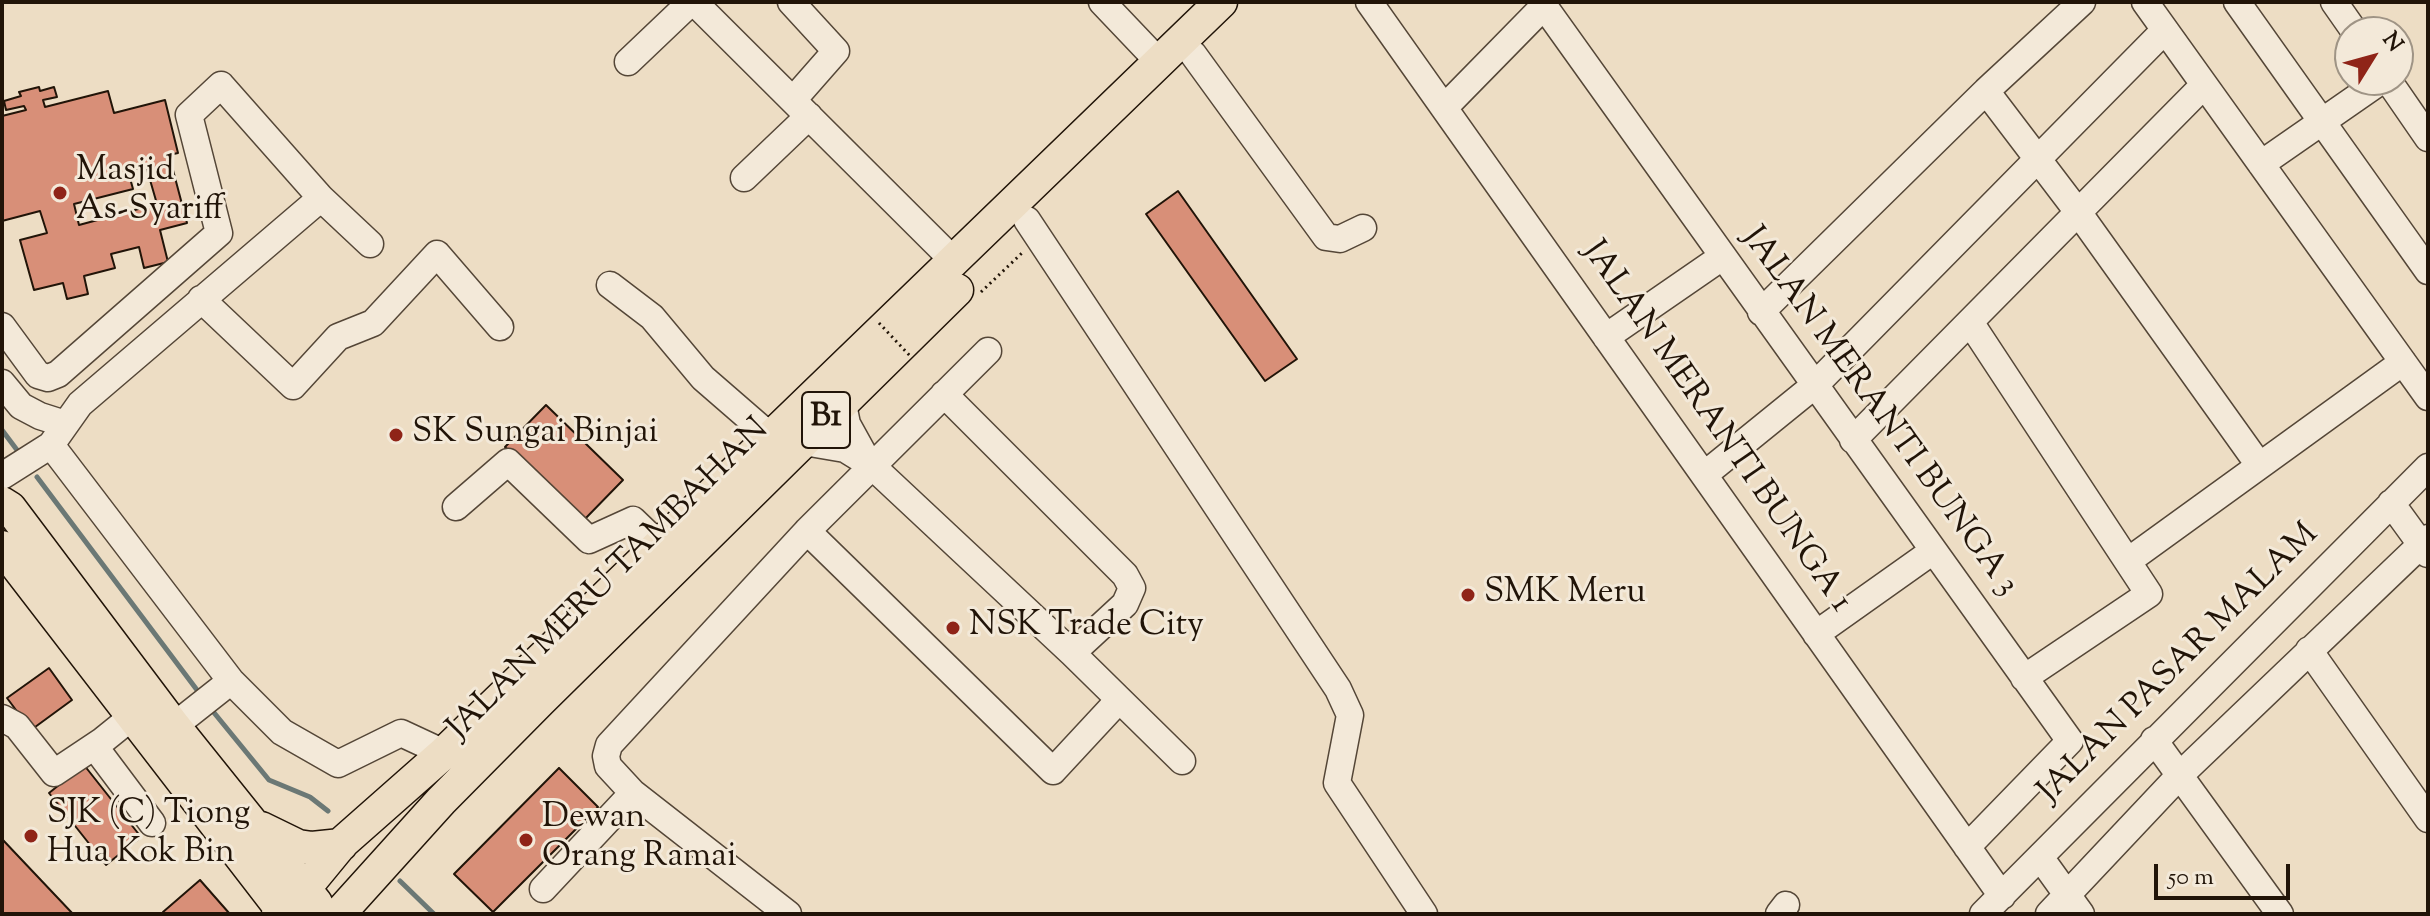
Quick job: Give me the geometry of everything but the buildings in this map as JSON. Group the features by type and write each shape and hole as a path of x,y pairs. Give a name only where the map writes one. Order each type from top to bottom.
{"main road":[{"name":"JALAN MERU TAMBAHAN","path":"281,908 341,844 444,753 1221,2"},
{"name":"JALAN MERU TAMBAHAN","path":"339,914 529,712 843,404 1033,228 1245,2"},
{"path":"2,503 10,508 185,718 251,823 281,908"},
{"path":"2,547 281,908 325,914"},
{"path":"251,823 298,846 312,848 341,844"},
{"path":"359,914 370,880"}],"street":[{"path":"628,62 692,2 955,262"},
{"path":"744,178 801,108 836,51 791,2"},
{"path":"1102,2 1160,63"},
{"name":"JALAN MERANTI BUNGA 1","path":"1369,2 1967,847 1992,905"},
{"path":"1761,312 1986,91 2082,2"},
{"path":"2128,561 2259,465 2418,375 2145,2"},
{"path":"2237,2 2428,271"},
{"name":"JALAN MERANTI BUNGA 3","path":"1444,108 1544,6 2070,741 1967,847"},
{"path":"1704,475 1815,385 2165,30"},
{"path":"1193,54 1326,237 1340,239 1363,228"},
{"path":"2,326 38,375 48,378 58,374 219,233 189,115 221,85 321,198 370,244"},
{"path":"1853,440 2204,85"},
{"path":"1986,91 2078,212 2259,465"},
{"path":"2261,164 2359,96"},
{"path":"2399,96 2428,138"},
{"path":"7,474 52,441 80,404 321,198"},
{"path":"1033,228 1338,689 1350,715 1337,783 1424,914"},
{"path":"201,299 293,386 338,337 373,323 437,254 500,327"},
{"path":"1606,337 1722,257"},
{"path":"610,285 652,317 703,378 771,437"},
{"path":"1970,322 2149,594 2024,678"},
{"path":"788,914 633,793 608,766 606,756 609,745 807,531 988,351"},
{"path":"2,383 21,406 40,416 52,441 228,684 282,732 338,764 401,733 444,753"},
{"path":"944,394 1125,575 1132,588 1125,604 1072,653"},
{"path":"843,404 851,433 871,465"},
{"path":"804,442 845,449 871,465 1182,761"},
{"path":"456,507 508,462 589,540 633,520 659,545"},
{"name":"JALAN PASAR MALAM","path":"1992,905 2428,467"},
{"path":"2040,857 2066,908 2180,775 2309,650 2426,545 2391,503"},
{"path":"807,531 1053,771 1118,701"},
{"path":"1816,634 1933,551"},
{"path":"2309,650 2428,819"},
{"path":"185,718 228,684"},
{"path":"2,718 17,726 54,773 133,716"},
{"path":"2154,740 2280,914"},
{"path":"102,741 98,751 102,760 152,823"},
{"path":"543,889 633,793"}],"path":[{"path":"972,301 1033,228"},
{"path":"879,323 912,358"}],"waterway":[{"path":"2,430 20,454"},
{"path":"37,477 200,694"},
{"path":"211,709 269,780 310,797 328,811"},
{"path":"400,881 434,914"}],"place":[{"name":"Masjid As-Syariff","path":"60,193"},
{"name":"SK Sungai Binjai","path":"396,435"},
{"name":"SMK Meru","path":"1468,595"},
{"name":"NSK Trade City","path":"953,628"},
{"name":"SJK (C) Tiong Hua Kok Bin","path":"31,836"},
{"name":"Dewan Orang Ramai","path":"526,840"}]}
